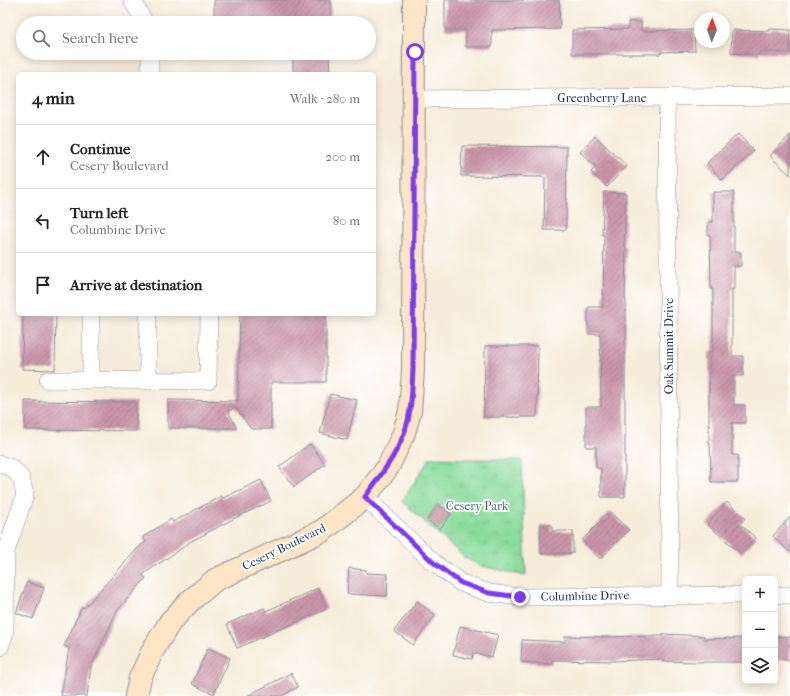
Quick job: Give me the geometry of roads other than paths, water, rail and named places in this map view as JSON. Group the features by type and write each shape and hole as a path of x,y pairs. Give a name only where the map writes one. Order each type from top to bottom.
{"main road":[{"name":"Cesery Boulevard","path":"136,696 140,678 153,650 170,622 190,601 215,580 322,531 365,497 388,467 404,433 410,411 413,370 415,99 414,0"}],"street":[{"path":"132,0 141,16"},
{"path":"150,60 150,72"},
{"name":"Greenberry Lane","path":"415,99 790,96"},
{"name":"Oak Summit Drive","path":"667,97 670,596"},
{"path":"91,316 91,380"},
{"path":"148,316 148,381"},
{"path":"48,380 208,381 209,316"},
{"path":"0,464 12,468 21,478 25,495 6,551 5,633 0,647"},
{"name":"Columbine Drive","path":"365,497 434,563 461,583 489,593 520,597 742,595"},
{"path":"778,595 790,595"}],"park label":[{"name":"Cesery Park","path":"477,506"}]}
